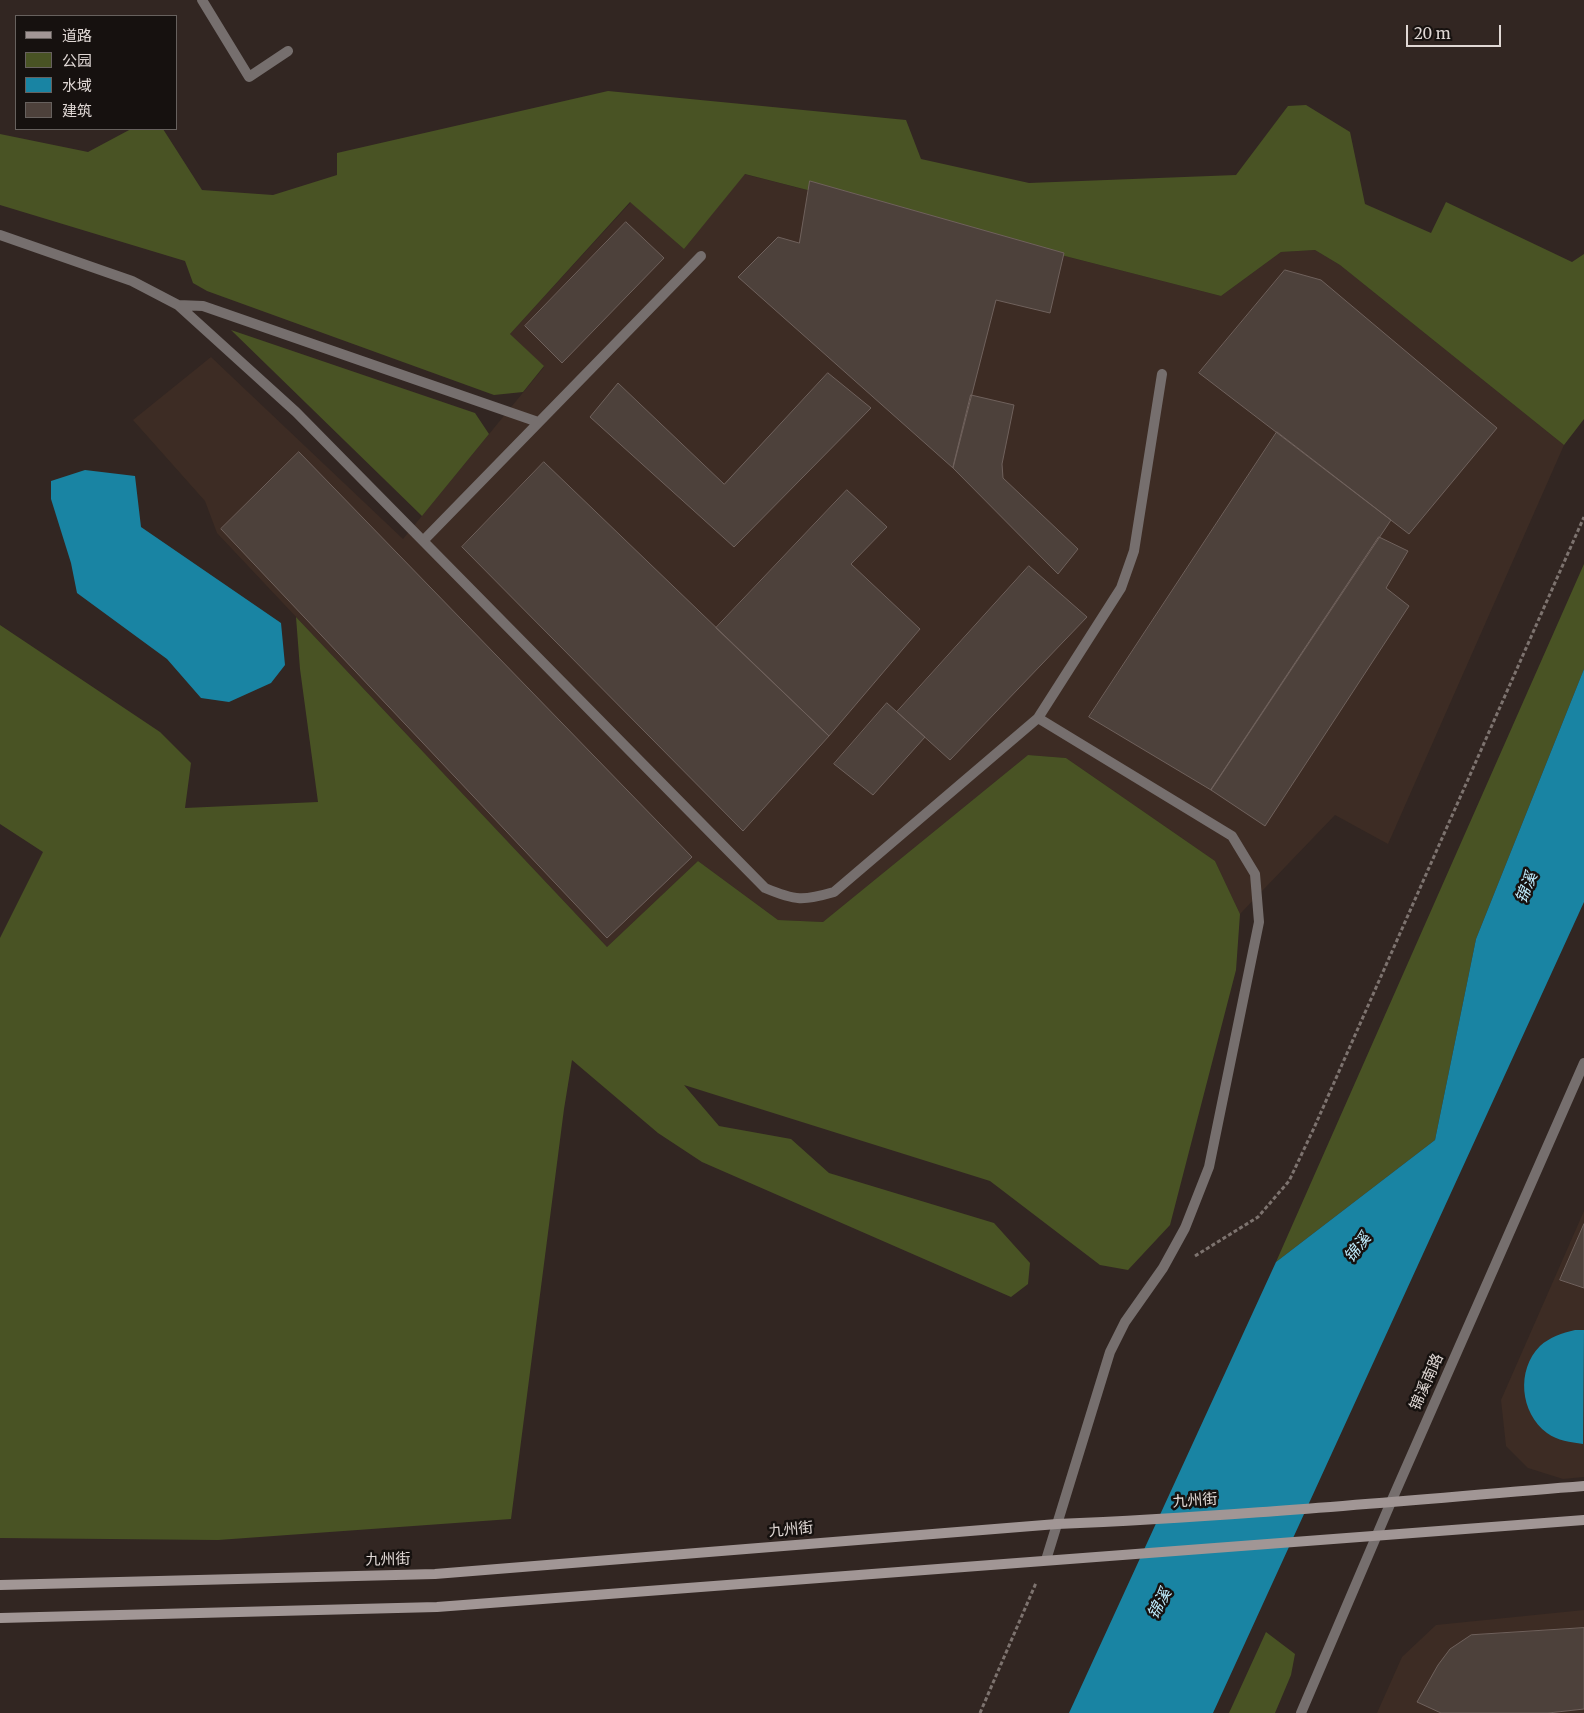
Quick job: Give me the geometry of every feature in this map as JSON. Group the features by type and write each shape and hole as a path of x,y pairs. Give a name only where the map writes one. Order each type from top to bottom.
{"main road":[{"name":"九州街","path":"0,1585 435,1574 1057,1524 1346,1506 1584,1486"},
{"path":"0,1618 437,1607 1584,1520"}],"street":[{"path":"202,0 249,77 288,51"},
{"path":"0,235 132,281 178,305 296,412 766,888 790,898 813,898 834,892 1038,718 1121,588 1134,551 1162,374"},
{"path":"422,541 701,256"},
{"path":"178,305 203,306 538,422"},
{"path":"1038,718 1232,836 1255,874 1259,922 1209,1167 1185,1228 1164,1268 1125,1322 1110,1352 1046,1560"},
{"name":"锦溪南路","path":"1301,1713 1391,1502 1584,1063"}],"path":[{"path":"1193,1257 1258,1217 1289,1181 1584,517"},
{"path":"980,1713 1046,1560"}],"shaded area":[{"path":"744,174 1221,296 1281,252 1315,250 1340,265 1564,445 1388,844 1335,815 1240,914 1215,861 1066,758 1028,755 823,922 778,920 698,861 607,947 217,533 205,501 133,420 211,357 403,539 544,367 510,334 631,202 684,249"},
{"path":"1584,1211 1584,1477 1563,1479 1528,1468 1506,1446 1501,1400"},
{"path":"1584,1610 1584,1713 1377,1713 1402,1657 1436,1625"}],"green space":[{"path":"608,91 906,120 921,159 1029,183 1236,175 1288,106 1306,105 1350,132 1365,204 1431,233 1446,202 1572,262 1584,254 1584,419 1564,445 1340,265 1315,250 1281,252 1221,296 745,174 684,249 630,202 510,334 544,366 523,392 494,395 207,291 193,283 185,261 0,205 0,134 88,152 129,130 164,130 202,190 273,195 337,175 337,153"},
{"path":"231,330 475,413 489,434 422,516"},
{"path":"1584,564 1584,669 1476,939 1435,1140 1276,1262"},
{"path":"296,617 607,947 698,861 778,920 823,922 1028,755 1066,758 1215,861 1240,914 1236,970 1170,1225 1128,1270 1100,1265 990,1181 684,1085 719,1126 791,1139 829,1173 994,1223 1030,1263 1028,1284 1011,1297 702,1162 658,1133 572,1060 511,1519 218,1540 0,1538 0,938 43,852 0,824 0,625 160,732 191,763 185,808 318,802 300,669"},
{"path":"1266,1632 1295,1654 1291,1675 1275,1713 1229,1713"}],"water":[{"path":"85,470 135,476 141,527 281,623 285,665 271,683 229,702 201,698 167,659 77,593 71,563 51,499 51,481"},
{"name":"锦溪","path":"1584,669 1584,902 1213,1713 1069,1713 1276,1262 1435,1140 1476,939"},
{"path":"1575,1330 1584,1330 1583,1444 1551,1436 1538,1425 1531,1414 1524,1391 1527,1367 1532,1356 1540,1346 1556,1336"}],"building":[{"path":"810,181 1064,253 1050,313 996,300 953,468 738,277 778,237 799,243"},
{"path":"626,222 664,258 562,363 525,326"},
{"path":"1285,270 1321,280 1497,428 1409,534 1199,373"},
{"path":"828,373 871,408 734,547 590,417 618,383 724,484"},
{"path":"971,395 1014,405 1002,464 1003,478 1078,549 1058,574 953,468"},
{"path":"1277,432 1391,520 1211,790 1089,717"},
{"path":"299,452 692,857 607,938 221,529"},
{"path":"544,462 829,736 743,831 462,547"},
{"path":"847,490 887,527 851,564 920,629 829,736 716,628"},
{"path":"1379,537 1408,551 1386,588 1409,606 1265,826 1211,790"},
{"path":"1029,566 1087,617 950,760 897,712"},
{"path":"887,703 925,737 873,795 834,764"},
{"path":"1584,1224 1584,1288 1560,1280"},
{"path":"1584,1628 1584,1709 1548,1713 1441,1713 1417,1702 1438,1665 1450,1649 1471,1635"}]}
